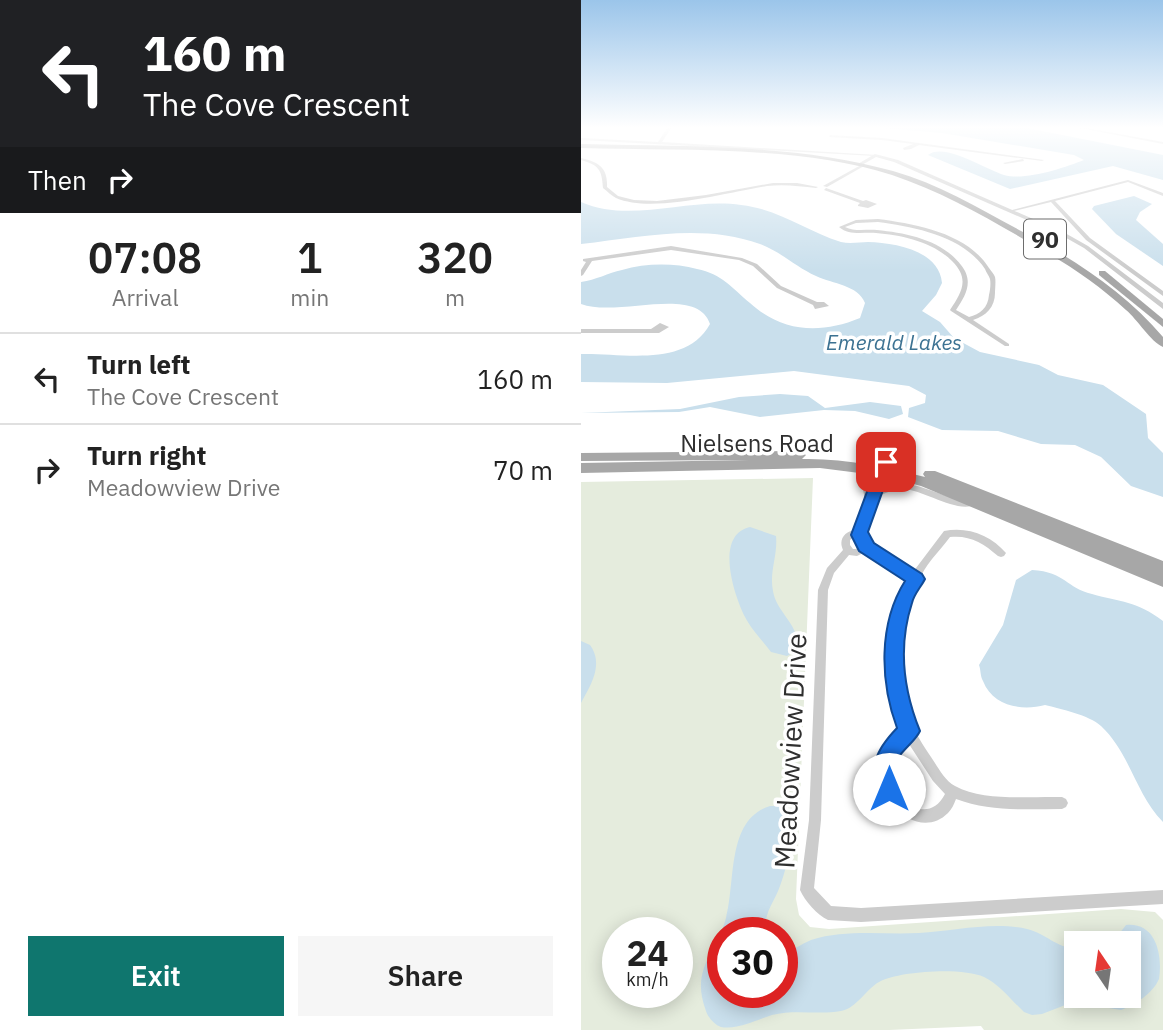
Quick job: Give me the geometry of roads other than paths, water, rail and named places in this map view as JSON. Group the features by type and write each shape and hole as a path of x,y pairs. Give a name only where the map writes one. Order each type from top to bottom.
{"main road":[{"name":"90","path":"894,175 936,190 1069,262 1122,300 1163,344"},
{"name":"90","path":"898,175 951,192 1044,238 1108,276 1163,324"},
{"name":"Nielsens Road","path":"581,457 766,453 884,467 964,487 1163,568"},
{"name":"Nielsens Road","path":"581,468 820,463 884,467 1163,581"}],"street":[{"path":"606,175 605,187 610,194 631,201 665,202 776,184 815,187 817,190 826,188 846,175"},
{"path":"898,175 1010,211 1079,243 1163,307"},
{"path":"1010,211 1128,181 1163,195"},
{"path":"826,188 863,202 861,206 871,207 880,215 875,231"},
{"path":"1052,200 1088,239 1163,294"},
{"path":"970,319 980,318 993,298 994,282 980,256 939,233 878,222 850,222 841,227 851,232 875,231 914,238 949,254 967,280 967,290 953,310 1007,345"},
{"path":"581,274 588,260 671,248 740,259 755,265 779,287 815,304"},
{"path":"581,331 654,329"},
{"path":"858,467 864,473 870,504"},
{"path":"865,547 866,539 859,535 884,467"},
{"path":"875,494 904,484 961,504 975,503"},
{"path":"1000,553 977,535 964,531 947,534 916,579 903,600 892,664 900,708 915,746 953,792 983,801 1062,803"},
{"name":"Meadowview Drive","path":"859,535 845,540 849,550 830,571 823,590 815,820 807,890 828,913 861,915 1163,897"},
{"path":"849,550 856,551 865,547"},
{"path":"865,547 916,579"},
{"path":"909,731 891,750 883,769 889,789 904,808 925,818 936,817 944,810 953,792"}],"water":[{"path":"976,175 1072,175 1010,189"},
{"path":"1145,175 1163,175 1163,180"},
{"path":"1134,196 1152,204 1140,212 1136,220 1163,244 1163,266 1116,234 1092,209 1094,206"},
{"name":"Emerald Lakes","path":"581,202 620,211 721,203 741,205 767,211 841,242 879,243 914,250 933,263 942,283 922,311 940,322 954,338 980,352 1039,365 1058,375 1103,385 1146,414 1148,438 1163,453 1163,497 1131,486 1101,457 1075,445 1041,444 998,431 942,430 908,417 909,408 925,403 926,395 909,386 794,371 667,383 581,382 581,354 634,356 670,353 699,338 710,324 702,312 690,306 655,304 597,307 581,304 581,282 617,271 660,265 706,271 726,282 763,313 789,325 803,328 831,327 860,318 865,303 857,292 816,276 768,247 738,238 716,234 671,233 581,244"},
{"path":"780,394 808,396 825,408 870,402 901,406 903,414 889,419 855,411 824,410 760,417 710,407 679,412 581,413 680,409 739,397"},
{"path":"750,527 776,536 773,591 797,642 795,649 787,656 771,652 748,621 736,595 730,567 732,541 739,532"},
{"path":"1032,570 1052,574 1083,591 1136,606 1163,621 1163,822 1146,799 1111,737 1096,722 1045,705 1009,705 994,697 983,681 979,665 1003,625 1016,580"},
{"path":"581,641 590,645 596,667 581,703"},
{"path":"770,806 780,806 785,813 790,833 786,867 767,917 726,917 739,838 756,813"},
{"path":"1126,925 1136,925 1144,929 1155,941 1158,950 1159,979 1141,999 1141,931 1121,931"},
{"path":"987,926 1014,927 1040,934 1064,946 1064,1005 1032,1015 1024,1012 1000,988 984,977 946,971 915,973 879,982 852,1006 841,1011 780,1013 727,1028 713,1022 706,1011 701,982 707,961 707,1008 798,1008 798,947 811,940 851,933 919,933"}]}
